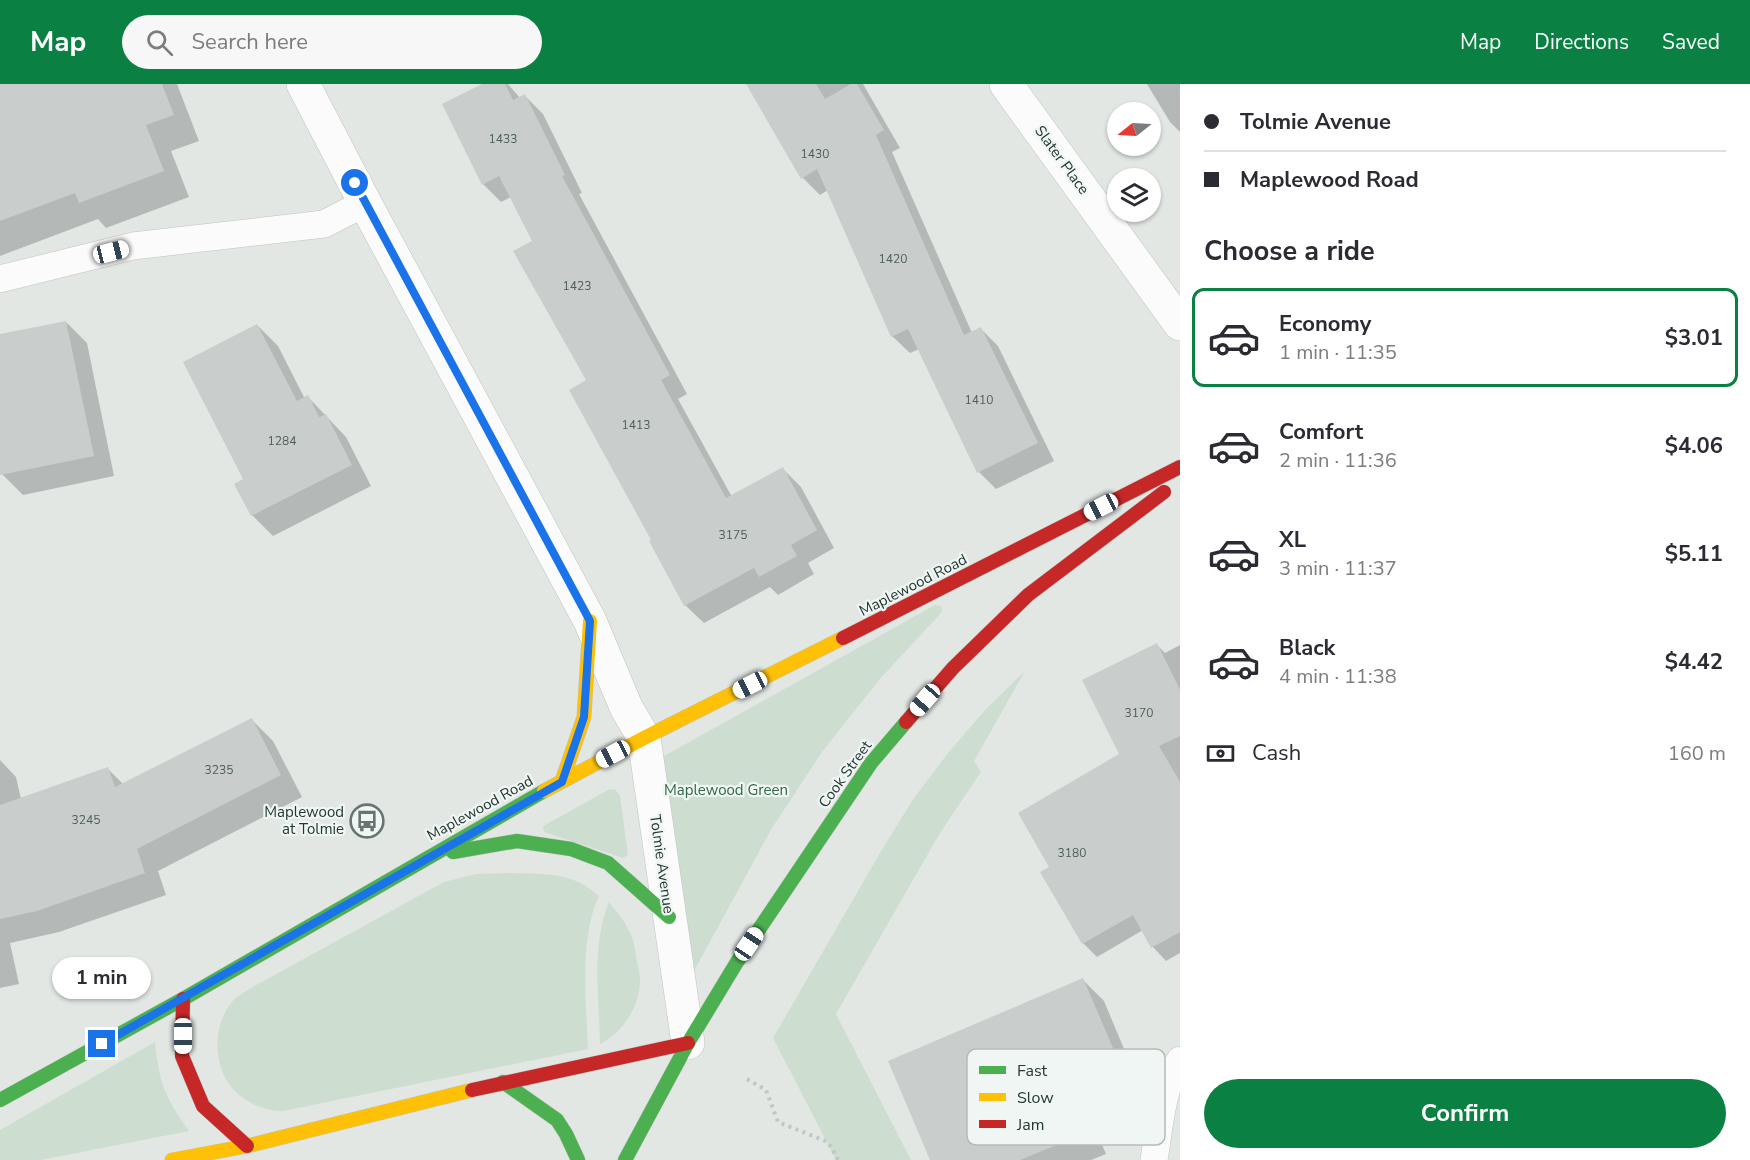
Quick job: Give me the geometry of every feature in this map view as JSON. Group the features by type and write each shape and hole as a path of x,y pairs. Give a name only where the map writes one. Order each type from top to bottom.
{"street":[{"name":"Tolmie Avenue","path":"303,84 590,621 626,707 644,738 688,1043"},
{"name":"Slater Place","path":"1006,84 1180,324"},
{"name":"Maplewood Road","path":"0,1100 183,999 431,855 644,738 1180,467"},
{"name":"Cook Street","path":"625,1160 688,1043 737,962 871,763 945,677 1028,595 1180,481"},
{"path":"562,782 584,717 590,621"},
{"path":"431,855 517,841 572,849 608,863 669,917"},
{"path":"183,999 182,1056 203,1106 247,1146"},
{"path":"172,1160 247,1146 503,1082 688,1043"},
{"path":"503,1082 557,1120 578,1160"}],"lane":[{"path":"0,279 134,246 324,224 365,203"},
{"path":"1165,1097 1175,1066 1180,1060"},
{"path":"1154,1160 1157,1145"}],"path":[{"path":"747,1079 766,1090 778,1122 828,1142 838,1160"}],"green space":[{"name":"Maplewood Green","path":"935,605 941,606 941,613 879,680 822,752 772,828 694,971 662,763 664,756"},
{"path":"1025,671 974,761 981,772 940,833 836,1014 911,1160 836,1160 773,1038 914,798 985,710"},
{"path":"615,789 620,796 628,855 623,858 544,832 545,825 608,790"},
{"path":"476,874 545,874 568,878 589,888 599,896 593,913 586,951 585,991 588,1049 283,1111 259,1107 251,1103 237,1093 227,1081 219,1061 219,1030 226,1010 239,996 444,882"},
{"path":"609,902 622,918 631,935 640,979 637,999 629,1017 616,1033 600,1044 598,954 603,919"},
{"path":"155,1042 164,1089 189,1131 41,1160 0,1160 0,1130"}],"building":[{"path":"0,84 162,84 174,115 146,125 164,171 79,203 75,193 0,221"},
{"path":"482,84 505,84 513,100 525,94 565,175 562,176 670,375 661,380 726,498 783,467 817,530 791,545 797,556 759,577 754,568 684,606 649,541 651,540 569,390 586,380 513,251 532,241 499,176 482,185 442,104"},
{"path":"746,84 816,84 825,99 851,84 857,84 884,130 876,135 964,335 981,327 1038,443 977,473 908,329 891,337 817,169 801,179"},
{"path":"66,321 94,456 0,475 0,334"},
{"path":"257,324 297,401 308,395 319,417 326,414 352,465 251,516 234,484 243,479 183,362"},
{"path":"1157,643 1180,690 1180,736 1159,746 1180,782 1180,932 1151,948 1133,915 1082,944 1040,872 1049,867 1018,813 1119,754 1082,680"},
{"path":"252,718 281,775 137,849 145,873 37,911 0,919 0,805 108,767 115,787"},
{"path":"1083,978 1113,1049 967,1049 967,1145 1057,1145 1020,1160 930,1160 888,1061"}],"traffic: fast":[{"path":"625,1160 688,1043 737,962 871,763 906,722"},
{"path":"0,1100 183,999 544,791"},
{"path":"453,852 517,841 571,849 608,863 669,917"},
{"path":"503,1082 557,1120 578,1160"}],"traffic: slow":[{"path":"562,781 584,717 590,621"},
{"path":"544,791 843,638"},
{"path":"172,1160 247,1146 472,1090"}],"traffic: jam":[{"path":"843,638 1180,467"},
{"path":"906,722 953,668 1028,595 1164,492"},
{"path":"183,999 182,1056 203,1106 247,1146"},
{"path":"472,1090 688,1043"}],"place":[{"name":"Maplewood at Tolmie","path":"367,821"}],"route":[{"path":"102,1044 562,782 584,717 590,621 355,183"}]}
